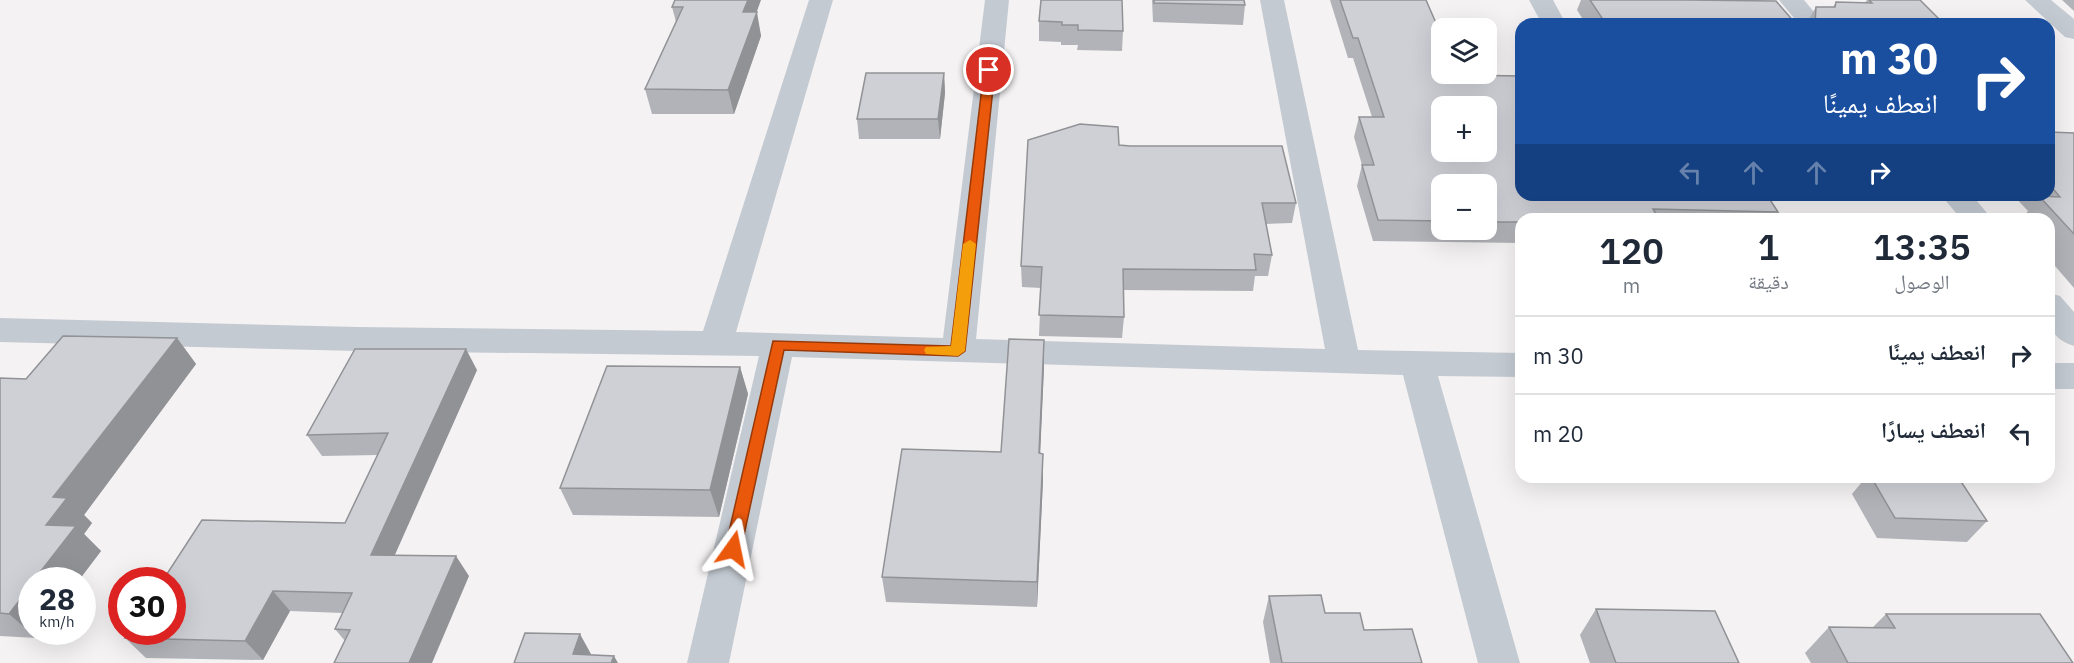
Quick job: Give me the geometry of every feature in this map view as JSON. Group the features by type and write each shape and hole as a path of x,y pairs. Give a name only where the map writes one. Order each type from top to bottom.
{"street":[{"path":"716,343 821,0"},
{"path":"958,351 997,0"},
{"path":"1272,0 1344,362"},
{"path":"1541,0 1551,18"},
{"path":"1791,0 1807,18"},
{"path":"2037,0 2074,32"},
{"path":"1961,201 1972,213"},
{"path":"2055,311 2074,334"},
{"path":"0,330 358,339 716,343 1515,365"},
{"path":"708,663 778,345"},
{"path":"1416,363 1499,663"},
{"path":"2055,376 2074,376"}],"building":[{"path":"675,0 748,0 743,12 757,12 728,90 645,89 683,7 672,7"},
{"path":"1041,0 1122,0 1123,31 1078,30 1078,25 1039,21"},
{"path":"1154,0 1244,0 1245,5 1154,3"},
{"path":"1340,0 1426,0 1434,18 1431,18 1431,84 1497,84 1497,76 1515,76 1515,201 1771,201 1778,212 1653,209 1655,213 1515,213 1515,222 1497,222 1497,174 1431,174 1431,221 1378,220 1362,165 1374,165 1359,117 1384,117 1358,38 1353,38"},
{"path":"1590,0 1776,1 1791,18 1602,18"},
{"path":"1869,0 1920,0 1938,18 1815,18 1816,7 1835,7 1836,2 1872,3"},
{"path":"866,73 944,73 938,119 857,119"},
{"path":"1080,124 1118,127 1119,145 1282,146 1296,203 1262,203 1272,255 1254,254 1256,270 1123,269 1124,317 1039,315 1042,267 1021,266 1028,140"},
{"path":"2055,132 2074,133 2074,234 2044,201 2055,201 2055,197 2060,197 2055,191"},
{"path":"63,336 177,338 53,497 67,498 46,525 76,526 44,567 18,567 18,602 9,614 0,613 0,378 26,379"},
{"path":"1009,339 1044,340 1039,453 1043,454 1037,582 882,577 902,449 1001,452"},
{"path":"355,349 466,349 371,555 456,556 409,663 334,663 350,630 335,629 352,593 273,591 245,641 186,640 186,567 171,567 202,520 345,523 388,433 307,435"},
{"path":"607,366 740,367 710,490 560,488"},
{"path":"1875,483 1962,483 1987,521 1895,518"},
{"path":"1321,595 1325,613 1360,613 1364,630 1412,629 1422,663 1282,663 1269,596"},
{"path":"1596,609 1715,611 1739,663 1616,663"},
{"path":"1886,614 2040,614 2073,663 1848,663 1829,627 1895,628"},
{"path":"525,633 580,634 573,654 614,656 611,663 514,663"}],"slow traffic":[{"path":"931,350 958,351 970,244"}],"route":[{"path":"733,549 778,345 958,351 989,70"}]}
